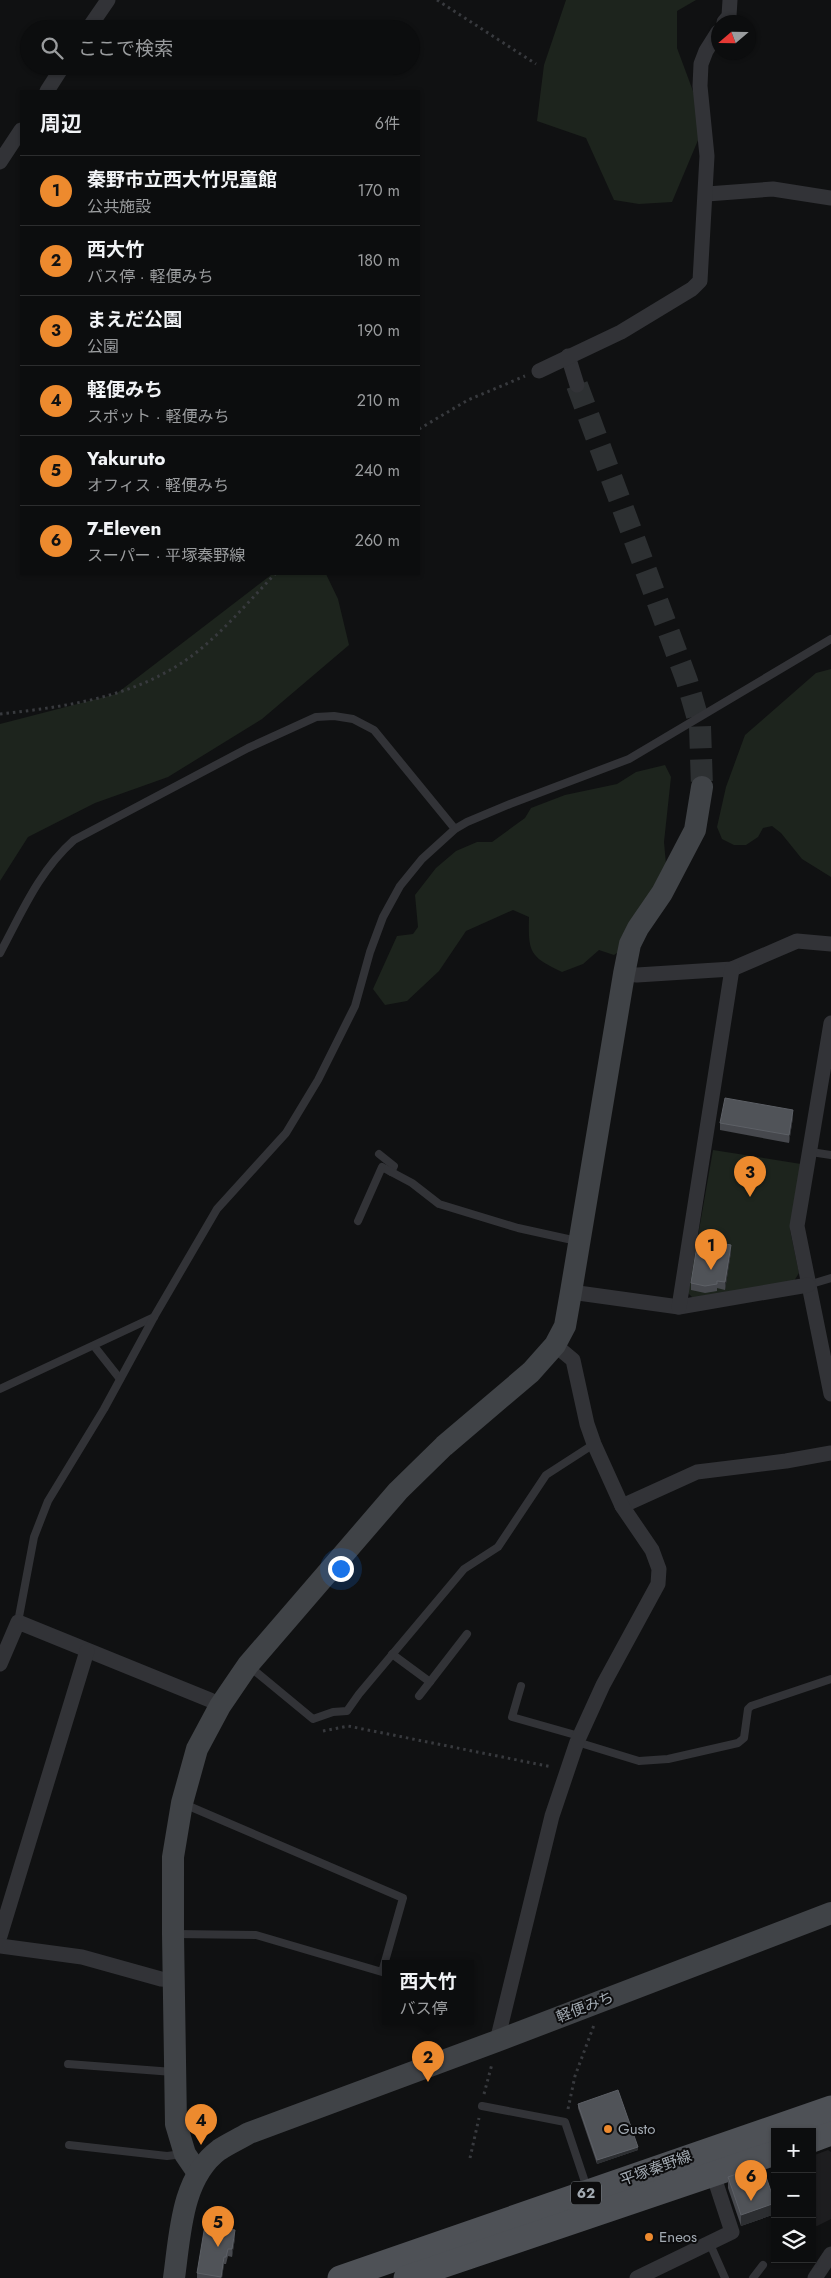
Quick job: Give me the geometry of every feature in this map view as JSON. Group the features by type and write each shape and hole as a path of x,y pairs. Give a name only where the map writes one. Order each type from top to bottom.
{"main road":[{"name":"平塚秦野線","path":"340,2278 831,2108"},
{"path":"816,2139 831,2133"},
{"name":"平塚秦野線","path":"406,2278 771,2154"}],"street":[{"path":"94,20 108,0"},
{"path":"729,15 730,0"},
{"path":"539,371 622,332 692,289 700,281 707,156 700,86 701,64 711,43"},
{"path":"48,90 57,75"},
{"path":"0,162 20,132"},
{"path":"706,194 773,189 831,198"},
{"path":"568,356 578,385"},
{"path":"191,2163 176,2124 173,1980 174,1857 182,1804 197,1749 220,1706 248,1666 398,1491 444,1446 531,1372 555,1344 565,1326 630,944 638,928 662,893 695,830 702,787"},
{"path":"624,974 637,975 732,969 797,941 831,944"},
{"path":"679,1307 732,969"},
{"path":"831,1023 811,1152 797,1226 831,1394"},
{"path":"571,1292 679,1307 808,1285"},
{"path":"494,2052 552,1816 578,1739 603,1685 658,1584 659,1569 652,1550 622,1506 594,1444 587,1424 573,1360 555,1344"},
{"path":"622,1506 696,1472 786,1461 831,1453"},
{"path":"0,1664 18,1622 210,1700 220,1706"},
{"path":"0,1936 87,1651"},
{"name":"軽便みち","path":"174,2278 191,2163 218,2151 249,2133 494,2052 603,2000 830,1916"},
{"path":"0,1946 82,1957 161,1979 173,1980"},
{"path":"637,2278 732,2232 706,2150"},
{"path":"815,2278 831,2254"}],"lane":[{"path":"18,1622 34,1537 48,1501 104,1409 154,1317 217,1209 286,1133 318,1080 355,1006 370,952 383,917 400,886 422,859 455,829 510,804 629,759 831,639"},
{"path":"0,953 43,873 74,840 248,748 316,717 354,719 374,730 455,829"},
{"path":"811,1152 831,1156"},
{"path":"379,1154 394,1166 391,1172"},
{"path":"358,1220 382,1167 412,1183 439,1204 464,1214 579,1242"},
{"path":"808,1285 831,1278"},
{"path":"0,1389 154,1317"},
{"path":"94,1346 120,1379"},
{"path":"248,1666 313,1719 333,1712 347,1712 392,1654 464,1569 498,1547 546,1475 594,1444"},
{"path":"419,1696 467,1634"},
{"path":"392,1654 430,1682"},
{"path":"521,1686 512,1717 639,1760 668,1759 738,1743 744,1738 748,1709 751,1706 831,1679"},
{"path":"182,1804 403,1898 385,1960"},
{"path":"173,1934 256,1935 382,1972"},
{"path":"68,2064 175,2072"},
{"path":"482,2106 565,2122 588,2192"},
{"path":"70,2145 167,2156 191,2163"},
{"path":"710,2244 726,2278"},
{"path":"753,2278 763,2265"}],"path":[{"path":"436,0 536,64"},
{"path":"420,428 468,400 539,371"},
{"path":"0,714 50,709 98,700 170,670 212,638 274,575"},
{"path":"313,1719 321,1732 348,1726 568,1770"},
{"path":"565,2122 575,2076 603,2000"},
{"path":"470,2158 494,2052"}],"shaded area":[{"path":"566,0 696,0 677,11 677,48 700,110 701,133 672,202 639,204 614,200 586,138 537,121 544,65"},
{"path":"271,575 326,575 338,599 349,645 262,719 168,777 95,803 28,837 0,881 0,724 116,694"},
{"path":"831,669 831,877 802,859 781,833 772,826 763,828 758,837 746,845 734,845 722,839 717,827 726,787 745,735 816,673"},
{"path":"665,765 671,777 664,842 666,864 628,945 614,955 599,950 583,964 562,972 543,962 533,952 529,939 529,917 513,910 466,931 439,971 407,1001 385,1005 373,989 397,936 413,934 418,927 415,895 436,868 456,851 477,842 492,842 525,818 531,808 565,795 617,784 636,772"},
{"path":"713,1150 801,1164 790,1230 799,1273 794,1281 695,1300 688,1293"},
{"path":"828,2150 831,2152 831,2219 817,2226 816,2226 816,2154"}],"building":[{"path":"725,1098 793,1110 789,1135 720,1123"},
{"path":"698,1239 731,1245 725,1282 717,1281 717,1284 705,1286 691,1283"},
{"name":"Gusto","path":"618,2090 638,2147 597,2160 578,2104"},
{"path":"762,2165 771,2191 771,2204 741,2215 728,2177"},
{"path":"205,2225 235,2230 232,2249 228,2249 226,2257 224,2257 221,2277 197,2273"}],"tunnel":[{"path":"577,385 687,681 700,726 702,787"}],"place":[{"name":"まえだ公園","path":"750,1197"},
{"name":"秦野市立西大竹児童館","path":"711,1270"},
{"name":"西大竹","path":"428,2082"},
{"name":"Gusto","path":"608,2129"},
{"name":"軽便みち","path":"201,2145"},
{"name":"7-Eleven","path":"751,2201"},
{"name":"Eneos","path":"649,2237"},
{"name":"Yakuruto","path":"218,2247"}]}
